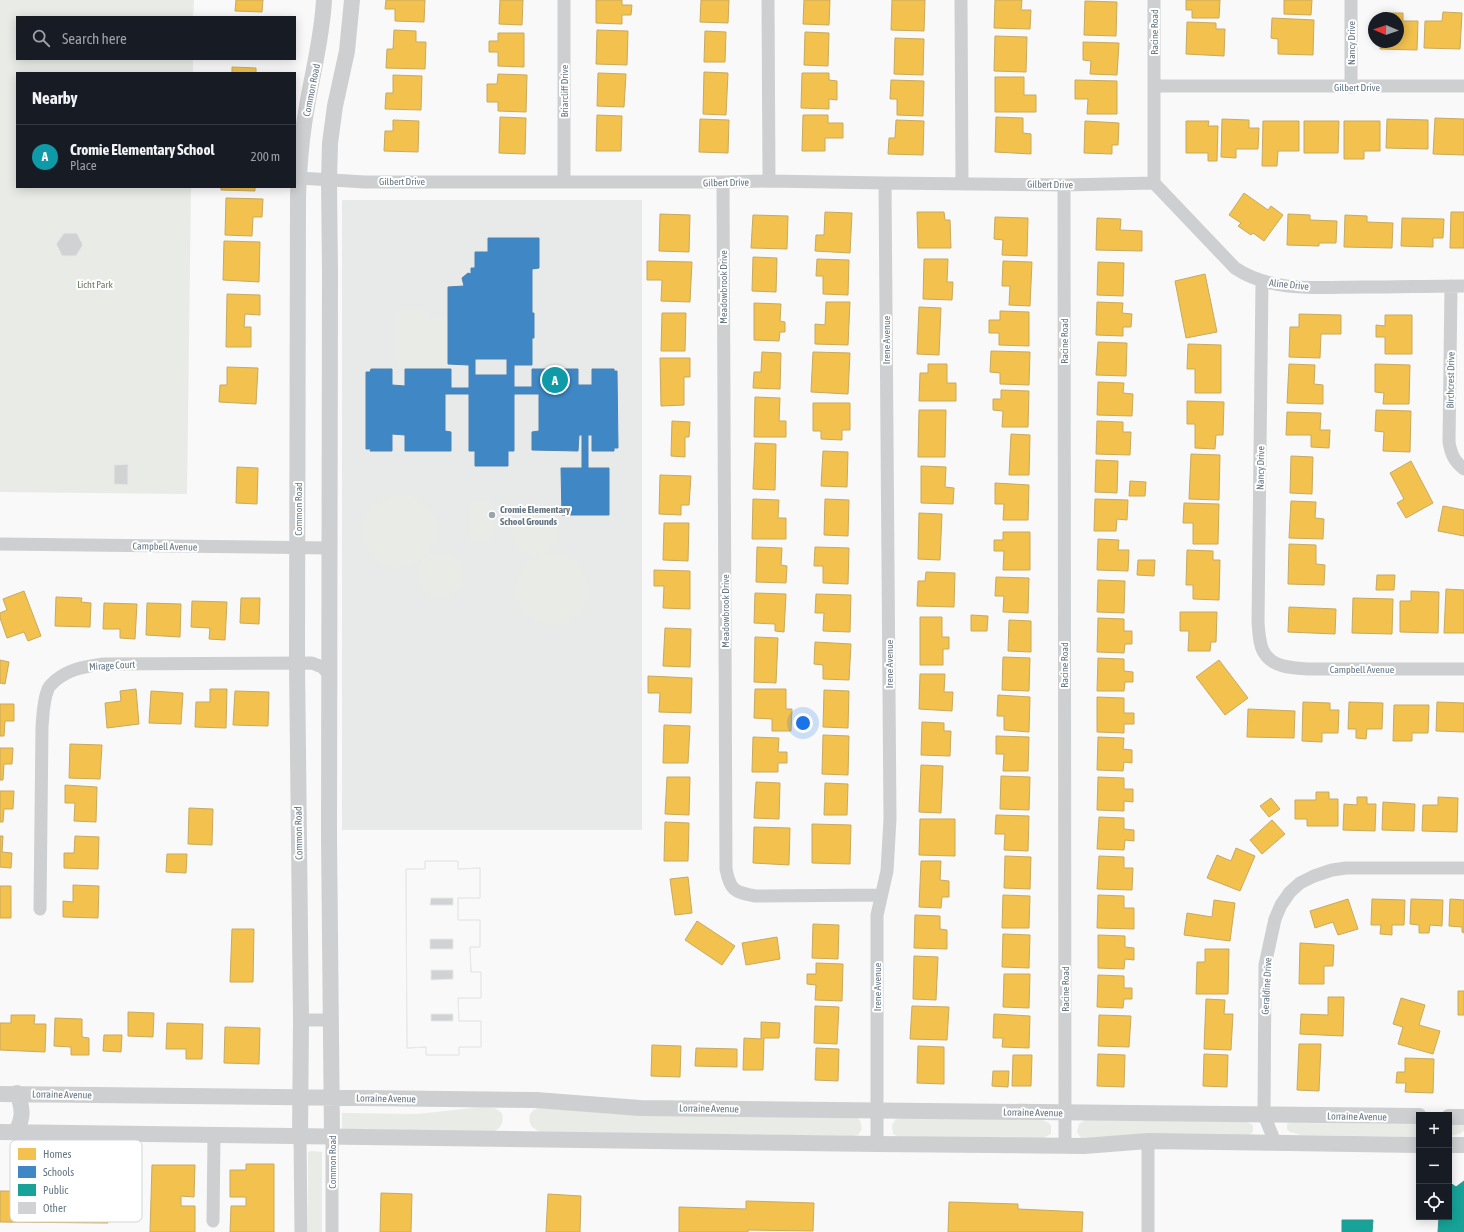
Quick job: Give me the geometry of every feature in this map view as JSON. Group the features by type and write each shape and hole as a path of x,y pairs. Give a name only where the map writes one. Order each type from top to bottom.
{"street":[{"name":"Common Road","path":"301,1232 301,1020 297,664 299,178 306,112 319,48 324,0"},
{"name":"Common Road","path":"332,1232 329,674 329,181 330,143 335,106 347,51 352,0"},
{"name":"Briarcliff Drive","path":"564,0 564,181"},
{"path":"768,0 770,181"},
{"path":"962,0 962,183"},
{"name":"Racine Road","path":"1154,0 1154,183"},
{"name":"Nancy Drive","path":"1351,0 1351,87"},
{"name":"Gilbert Drive","path":"1154,86 1464,86"},
{"name":"Gilbert Drive","path":"299,178 329,181 770,181 1064,185 1154,183"},
{"name":"Meadowbrook Drive","path":"723,182 726,861 728,880 733,888 743,894 755,896 881,895"},
{"name":"Irene Avenue","path":"877,1144 877,915 887,871 890,819 885,183"},
{"name":"Aline Drive","path":"1154,183 1235,268 1246,275 1262,281 1298,287 1464,286"},
{"name":"Racine Road","path":"1064,185 1065,1146"},
{"name":"Nancy Drive","path":"1262,281 1258,623 1260,641 1264,654"},
{"name":"Birchcrest Drive","path":"1451,286 1449,442 1451,454 1457,463 1464,469"},
{"name":"Campbell Avenue","path":"0,544 330,548"},
{"name":"Campbell Avenue","path":"1264,654 1276,663 1290,667 1309,669 1464,669"},
{"name":"Mirage Court","path":"40,909 42,727 48,688 67,671 81,667 103,664 312,663 322,667 329,674"},
{"name":"Geraldine Drive","path":"1275,1142 1264,1115 1265,965 1274,919 1281,905 1290,892 1300,883 1314,876 1332,870 1346,868 1464,868"},
{"path":"301,1020 330,1020"},
{"path":"8,1133 20,1124 22,1117 17,1093"},
{"name":"Lorraine Avenue","path":"0,1094 536,1100 640,1108 1416,1116"},
{"path":"1452,1117 1464,1117"},
{"path":"8,1133 1065,1146 1148,1141 1416,1145"},
{"path":"213,1221 214,1136"},
{"path":"1148,1141 1148,1232"}],"shaded area":[{"name":"Cromie Elementary School Grounds","path":"342,200 642,200 642,830 342,830"}],"green space":[{"name":"Licht Park","path":"0,0 194,0 193,16 16,16 16,60 193,60 193,72 16,72 16,188 191,188 187,494 0,492"},
{"path":"397,311 427,311 427,319 447,319 448,367 397,367"},
{"path":"393,495 413,497 426,506 430,512 436,526 436,534 435,542 425,558 435,553 445,553 453,556 460,563 463,571 464,580 460,588 452,595 445,598 437,598 430,596 421,589 418,572 422,560 399,568 388,566 379,562 372,555 364,536 366,516 372,507 377,503"},
{"path":"470,501 492,501 492,540 470,540"},
{"path":"537,509 547,514 555,522 558,532 555,543 543,554 560,555 571,559 580,567 586,579 588,592 585,605 571,620 558,625 545,625 534,620 525,613 519,603 516,591 517,579 524,567 530,561 541,555 529,554 521,550 515,544 512,537 514,522 519,516 527,511"},
{"path":"481,1107 495,1108 502,1113 503,1120 501,1126 497,1130 491,1132 342,1129 342,1113 417,1114"},
{"path":"539,1108 618,1114 857,1118 860,1120 862,1129 858,1135 853,1136 540,1132 532,1127 529,1118 533,1111"},
{"path":"896,1119 1042,1120 1049,1123 1051,1126 1051,1134 1043,1138 899,1137 893,1134 892,1125"},
{"path":"1085,1120 1247,1122 1253,1125 1253,1131 1248,1135 1135,1134 1087,1139 1081,1138 1077,1132 1079,1124"},
{"path":"1287,1124 1416,1124 1416,1137 1301,1135 1290,1132 1287,1129"},
{"path":"1452,1124 1464,1124 1464,1131 1452,1135"},
{"path":"308,1152 322,1152 322,1232 308,1232"}],"building: Homes":[{"path":"236,0 263,0 262,12 235,11"},
{"path":"386,0 425,0 424,22 395,21 395,9 385,9"},
{"path":"500,0 523,0 522,25 499,24"},
{"path":"596,0 622,0 622,5 632,5 631,15 622,15 622,24 596,23"},
{"path":"701,0 729,0 728,23 700,22"},
{"path":"804,0 830,0 829,25 803,24"},
{"path":"892,0 925,0 924,31 891,30"},
{"path":"995,0 1022,0 1021,10 1031,10 1030,29 994,28"},
{"path":"1186,0 1220,0 1219,18 1192,18 1192,10 1186,10"},
{"path":"1284,0 1312,0 1311,15 1284,14"},
{"path":"1085,1 1117,2 1116,36 1084,35"},
{"path":"1443,12 1462,13 1460,49 1424,48 1425,21 1442,21"},
{"path":"1272,18 1314,20 1313,55 1278,54 1278,39 1271,38"},
{"path":"1404,21 1418,21 1417,50 1380,49 1404,48"},
{"path":"1187,22 1216,23 1216,29 1225,29 1224,56 1186,54"},
{"path":"394,30 416,31 416,42 426,42 425,69 386,68 387,49 393,49"},
{"path":"597,30 628,31 627,65 596,64"},
{"path":"705,31 726,32 725,62 704,62"},
{"path":"805,32 829,33 828,66 804,65"},
{"path":"498,33 524,33 524,67 498,66 498,52 489,52 489,41 498,41"},
{"path":"995,36 1027,37 1026,72 994,71"},
{"path":"895,38 924,39 923,75 894,74"},
{"path":"1083,42 1119,43 1117,75 1090,74 1091,61 1083,60"},
{"path":"232,67 256,68 256,72 232,72"},
{"path":"704,72 728,73 726,115 703,114"},
{"path":"598,73 626,74 624,107 597,106"},
{"path":"802,73 829,73 829,80 837,81 837,100 829,99 829,109 801,108"},
{"path":"498,74 527,75 526,112 498,111 498,102 487,102 487,84 497,84"},
{"path":"393,75 422,76 421,110 385,109 386,93 393,93"},
{"path":"995,77 1024,77 1024,95 1036,95 1036,112 995,112"},
{"path":"891,80 924,81 923,116 897,115 897,99 890,99"},
{"path":"1075,80 1117,81 1117,114 1087,114 1088,99 1075,99"},
{"path":"597,115 622,116 621,151 596,151"},
{"path":"803,115 828,115 828,123 843,123 843,138 825,138 825,151 802,151"},
{"path":"500,117 526,118 525,154 499,153"},
{"path":"996,117 1023,118 1023,133 1031,134 1031,154 995,152"},
{"path":"1435,118 1464,119 1464,155 1433,154"},
{"path":"700,119 729,120 728,153 699,152"},
{"path":"1222,119 1249,120 1249,128 1259,128 1258,149 1236,149 1236,158 1221,157"},
{"path":"1387,119 1428,120 1428,149 1386,148"},
{"path":"393,120 419,121 418,152 384,151 385,131 393,131"},
{"path":"896,120 924,121 923,155 888,154 889,138 895,138"},
{"path":"1085,121 1119,123 1118,145 1112,145 1112,154 1084,153"},
{"path":"1186,121 1209,121 1208,126 1218,126 1217,161 1208,161 1208,153 1186,153"},
{"path":"1263,121 1299,121 1299,151 1278,151 1277,166 1262,166"},
{"path":"1304,121 1339,121 1338,153 1304,153"},
{"path":"1344,121 1380,121 1380,151 1364,151 1364,159 1344,159"},
{"path":"221,188 255,188 255,191 221,190"},
{"path":"1244,193 1268,210 1271,206 1283,215 1264,241 1253,233 1251,235 1238,226 1241,223 1229,215"},
{"path":"226,198 263,199 262,217 253,217 252,236 225,235"},
{"path":"825,212 852,213 850,253 815,251 816,235 824,235"},
{"path":"917,212 944,212 945,220 950,220 951,248 918,248"},
{"path":"1451,212 1464,212 1464,248 1450,248"},
{"path":"660,214 690,215 689,252 659,251"},
{"path":"1288,214 1310,215 1310,220 1337,221 1336,243 1319,243 1319,246 1287,245"},
{"path":"753,215 788,216 787,249 751,248"},
{"path":"1345,215 1367,216 1367,222 1393,223 1392,248 1344,247"},
{"path":"995,217 1028,218 1027,256 1002,255 1003,240 994,239"},
{"path":"1097,218 1121,219 1120,230 1142,231 1142,251 1096,250"},
{"path":"1402,218 1444,219 1443,238 1433,238 1433,247 1401,246"},
{"path":"224,241 260,242 259,282 223,280"},
{"path":"753,257 777,258 776,292 752,291"},
{"path":"817,259 849,260 848,295 823,294 823,276 816,276"},
{"path":"924,259 948,259 947,282 953,282 952,300 923,299"},
{"path":"647,261 692,262 690,302 661,301 662,280 647,280"},
{"path":"1003,261 1032,262 1030,306 1009,305 1010,286 1002,286"},
{"path":"1098,262 1124,263 1123,296 1097,295"},
{"path":"1205,274 1217,332 1186,338 1175,281"},
{"path":"227,294 260,295 260,315 245,314 244,327 251,327 251,347 226,347"},
{"path":"826,302 850,302 848,345 815,344 815,324 825,325"},
{"path":"1097,302 1123,303 1122,313 1132,314 1131,327 1123,327 1123,336 1096,335"},
{"path":"754,303 781,304 780,321 785,322 785,332 780,332 779,341 754,340"},
{"path":"919,307 941,308 939,355 917,354"},
{"path":"1000,311 1029,312 1029,346 999,345 999,333 989,333 989,320 1000,320"},
{"path":"662,313 686,313 685,351 661,351"},
{"path":"1299,314 1341,315 1341,334 1321,334 1320,358 1289,357 1290,327 1299,327"},
{"path":"1385,315 1412,315 1412,354 1385,354 1385,337 1376,337 1376,325 1385,326"},
{"path":"1098,342 1127,343 1126,376 1096,375"},
{"path":"1188,344 1221,345 1221,393 1195,393 1195,369 1187,369"},
{"path":"991,351 1030,352 1029,385 1000,384 1000,373 990,372"},
{"path":"762,352 781,353 780,389 753,388 754,372 761,372"},
{"path":"813,352 850,353 848,394 811,392"},
{"path":"660,358 690,358 690,377 684,377 684,405 661,406"},
{"path":"928,364 947,364 947,383 956,383 956,401 919,401 920,373 928,373"},
{"path":"1289,364 1315,365 1314,384 1323,385 1323,404 1287,403"},
{"path":"1375,364 1410,365 1409,404 1383,404 1384,393 1375,392"},
{"path":"227,367 258,368 256,404 219,402 220,385 227,385"},
{"path":"1098,382 1124,383 1123,393 1133,394 1132,416 1097,415"},
{"path":"1001,390 1029,391 1028,427 1002,427 1003,411 993,410 993,399 1001,399"},
{"path":"755,397 780,398 779,421 786,421 786,437 754,437"},
{"path":"1187,401 1224,402 1223,435 1216,435 1215,449 1195,448 1195,424 1187,424"},
{"path":"813,403 850,403 850,430 842,430 842,440 821,439 821,431 813,431"},
{"path":"919,410 946,410 945,457 918,457"},
{"path":"1376,410 1411,411 1410,452 1383,451 1384,432 1375,431"},
{"path":"1287,412 1321,413 1320,430 1330,430 1329,448 1311,447 1311,435 1286,435"},
{"path":"672,421 690,422 689,437 685,437 685,457 671,456"},
{"path":"1097,421 1123,422 1123,432 1131,432 1130,455 1096,454"},
{"path":"1011,434 1030,435 1029,475 1009,475"},
{"path":"755,443 776,444 775,490 753,489"},
{"path":"823,451 848,452 847,487 821,486"},
{"path":"1191,454 1220,455 1219,500 1189,499"},
{"path":"1291,456 1313,457 1312,494 1290,493"},
{"path":"1096,460 1118,461 1117,493 1095,492"},
{"path":"1411,461 1433,503 1406,518 1397,503 1404,499 1390,473"},
{"path":"921,466 946,467 945,487 954,488 953,504 921,503"},
{"path":"237,467 258,468 257,504 236,503"},
{"path":"660,475 691,476 689,505 681,505 681,515 659,514"},
{"path":"1130,481 1146,482 1145,496 1129,496"},
{"path":"995,483 1029,485 1028,520 1003,520 1004,504 995,504"},
{"path":"753,499 779,500 778,518 786,518 786,539 752,539"},
{"path":"825,499 849,500 848,536 824,535"},
{"path":"1095,499 1128,500 1127,520 1117,519 1116,531 1094,531"},
{"path":"1291,501 1316,502 1315,518 1324,519 1323,539 1289,538"},
{"path":"1184,503 1219,504 1218,544 1193,544 1193,523 1183,523"},
{"path":"1443,506 1464,510 1464,536 1438,531"},
{"path":"919,513 942,514 940,560 918,559"},
{"path":"664,523 689,523 688,561 663,560"},
{"path":"1003,532 1030,532 1030,570 1003,570 1004,551 994,551 994,540 1003,540"},
{"path":"1098,539 1119,540 1118,550 1129,550 1128,571 1097,570"},
{"path":"1289,544 1316,545 1316,564 1325,565 1324,585 1288,584"},
{"path":"757,547 782,548 781,565 787,566 786,583 756,582"},
{"path":"815,547 849,548 848,584 823,583 823,566 814,566"},
{"path":"1187,550 1213,551 1213,560 1220,560 1219,600 1193,599 1193,585 1186,585"},
{"path":"1138,560 1155,560 1154,576 1137,575"},
{"path":"654,570 690,571 690,609 663,608 664,586 654,586"},
{"path":"926,572 955,573 954,607 917,606 918,581 925,581"},
{"path":"1377,575 1395,575 1394,590 1376,590"},
{"path":"996,577 1029,578 1028,613 1003,612 1004,596 995,596"},
{"path":"1098,580 1125,581 1124,613 1097,612"},
{"path":"1446,589 1464,590 1464,633 1444,633"},
{"path":"24,591 41,636 28,641 24,632 7,638 0,618 0,613 7,610 3,599"},
{"path":"1411,591 1439,592 1438,633 1400,632 1400,601 1411,601"},
{"path":"755,593 786,594 784,632 775,631 775,624 754,623"},
{"path":"816,594 851,595 850,632 823,631 824,613 815,613"},
{"path":"56,597 82,598 81,602 91,603 90,627 55,626"},
{"path":"241,598 260,598 259,624 240,623"},
{"path":"1353,598 1393,599 1392,634 1352,633"},
{"path":"192,601 227,602 225,640 209,639 210,628 191,627"},
{"path":"104,603 137,604 135,639 120,638 120,629 103,629"},
{"path":"147,603 181,604 180,637 146,635"},
{"path":"1289,607 1336,609 1335,634 1288,632"},
{"path":"1180,612 1217,612 1216,642 1211,642 1210,651 1188,651 1189,631 1180,631"},
{"path":"971,615 988,616 987,631 971,631"},
{"path":"920,617 942,617 942,637 949,637 949,649 943,649 943,665 920,665"},
{"path":"1098,618 1124,619 1124,631 1132,631 1132,644 1125,644 1124,653 1097,652"},
{"path":"1009,620 1031,621 1031,652 1008,651"},
{"path":"665,628 691,629 690,667 663,666"},
{"path":"755,637 778,638 776,683 754,682"},
{"path":"815,642 851,644 849,680 823,679 823,665 814,664"},
{"path":"1003,657 1030,658 1029,691 1002,690"},
{"path":"1098,658 1124,659 1124,671 1133,672 1133,682 1125,682 1124,691 1097,691"},
{"path":"0,660 9,662 5,684 0,683"},
{"path":"1219,660 1248,698 1225,715 1196,677"},
{"path":"920,674 945,674 944,692 953,692 952,711 919,709"},
{"path":"648,676 692,678 691,713 659,712 660,693 648,693"},
{"path":"136,689 139,724 107,728 105,703 121,701 120,691"},
{"path":"210,689 227,689 226,728 195,727 196,702 210,702"},
{"path":"755,689 786,689 786,709 792,709 791,731 772,731 772,719 754,718"},
{"path":"824,690 849,691 848,728 823,727"},
{"path":"151,691 183,693 181,724 149,723"},
{"path":"235,691 269,692 268,726 233,725"},
{"path":"998,695 1030,697 1029,732 1004,730 1004,716 997,716"},
{"path":"1097,697 1124,698 1124,713 1134,713 1134,724 1124,724 1124,733 1097,732"},
{"path":"1303,702 1330,703 1330,710 1339,710 1338,733 1322,733 1322,742 1302,741"},
{"path":"1349,702 1383,703 1382,729 1367,729 1366,739 1356,738 1356,729 1348,729"},
{"path":"1437,702 1464,703 1464,732 1436,731"},
{"path":"0,704 14,704 14,721 5,721 4,736 0,736"},
{"path":"1394,705 1429,705 1428,733 1412,733 1412,741 1393,741"},
{"path":"1248,709 1295,711 1294,738 1247,737"},
{"path":"922,722 944,723 944,731 951,731 950,756 921,755"},
{"path":"664,725 690,726 688,763 663,763"},
{"path":"823,735 849,736 848,775 822,774"},
{"path":"996,736 1029,737 1028,771 1003,771 1004,754 996,754"},
{"path":"753,737 779,738 778,752 787,752 787,763 778,763 778,772 752,772"},
{"path":"1098,737 1124,738 1123,749 1132,750 1132,763 1124,762 1123,771 1097,770"},
{"path":"70,744 102,745 100,779 69,778"},
{"path":"0,748 13,748 12,764 4,764 3,780 0,780"},
{"path":"921,765 943,766 941,813 919,812"},
{"path":"1001,776 1030,777 1029,810 1000,809"},
{"path":"667,777 690,777 689,815 665,814"},
{"path":"1098,777 1124,778 1124,789 1133,789 1133,802 1124,801 1124,811 1097,810"},
{"path":"756,782 780,783 779,819 754,818"},
{"path":"825,783 848,784 847,815 824,815"},
{"path":"65,785 97,787 96,822 74,821 75,803 65,803"},
{"path":"0,791 14,791 13,809 4,809 3,822 0,822"},
{"path":"1316,792 1329,792 1329,799 1338,799 1338,826 1307,826 1307,819 1295,819 1295,800 1316,800"},
{"path":"1357,797 1367,797 1367,804 1376,804 1375,831 1343,830 1344,804 1357,805"},
{"path":"1438,797 1458,798 1457,832 1422,831 1423,805 1438,805"},
{"path":"1271,798 1280,809 1269,817 1260,806"},
{"path":"1383,802 1415,804 1414,831 1382,830"},
{"path":"189,808 213,809 212,845 188,844"},
{"path":"996,815 1029,816 1028,851 1004,850 1005,834 995,834"},
{"path":"1099,817 1124,818 1124,829 1134,830 1134,841 1125,840 1124,850 1097,849"},
{"path":"920,819 955,819 955,856 919,855"},
{"path":"1272,820 1285,834 1262,854 1250,840"},
{"path":"665,822 689,823 688,861 664,861"},
{"path":"812,824 851,825 850,864 812,863"},
{"path":"754,827 790,828 789,865 753,863"},
{"path":"0,836 3,836 2,852 12,853 11,868 0,867"},
{"path":"75,836 99,837 98,869 64,868 64,853 74,853"},
{"path":"1236,848 1255,856 1240,891 1207,878 1217,855 1231,861"},
{"path":"167,854 187,854 186,873 166,872"},
{"path":"1005,856 1031,857 1030,889 1004,888"},
{"path":"1099,856 1124,857 1124,868 1133,868 1132,890 1097,889"},
{"path":"921,861 941,861 940,880 949,881 949,897 942,897 941,908 919,907"},
{"path":"688,877 692,913 675,915 670,879"},
{"path":"73,885 99,886 98,918 63,917 63,901 73,902"},
{"path":"0,886 11,886 11,918 0,918"},
{"path":"1003,895 1030,896 1029,928 1002,928"},
{"path":"1098,895 1124,896 1124,908 1134,908 1134,929 1097,928"},
{"path":"1348,899 1358,929 1338,935 1333,922 1315,928 1310,911"},
{"path":"1372,899 1405,900 1404,925 1392,925 1392,935 1380,934 1381,925 1371,925"},
{"path":"1411,899 1443,900 1442,926 1430,925 1429,933 1419,933 1419,925 1410,924"},
{"path":"1450,899 1464,900 1464,933 1462,932 1462,927 1449,926"},
{"path":"1214,900 1235,903 1230,941 1184,935 1187,913 1212,917"},
{"path":"915,915 940,916 940,929 947,930 947,949 914,948"},
{"path":"697,921 735,946 722,965 685,940"},
{"path":"813,924 839,925 838,959 812,958"},
{"path":"232,929 254,929 253,982 230,982"},
{"path":"1003,934 1030,935 1029,968 1002,967"},
{"path":"1098,935 1125,936 1125,947 1134,948 1134,960 1125,959 1124,969 1098,968"},
{"path":"777,937 780,959 746,965 742,943"},
{"path":"1300,943 1334,945 1333,966 1324,966 1324,984 1299,984"},
{"path":"1205,949 1229,949 1228,994 1196,994 1197,962 1205,962"},
{"path":"914,956 938,957 936,1000 913,999"},
{"path":"816,963 843,964 842,1001 815,1000 816,985 807,984 807,974 816,974"},
{"path":"1004,974 1030,974 1029,1008 1003,1007"},
{"path":"1098,975 1124,976 1124,988 1132,988 1132,999 1124,999 1123,1008 1097,1007"},
{"path":"1458,991 1464,991 1464,1015 1458,1015"},
{"path":"1328,997 1344,997 1343,1036 1300,1034 1301,1014 1328,1015"},
{"path":"1401,998 1425,1005 1419,1025 1440,1031 1433,1054 1398,1044 1403,1027 1393,1024"},
{"path":"1206,999 1225,1000 1224,1014 1233,1014 1231,1050 1204,1049"},
{"path":"815,1006 839,1007 837,1044 814,1043"},
{"path":"912,1006 949,1007 947,1040 910,1039"},
{"path":"128,1012 154,1013 153,1037 128,1036"},
{"path":"994,1014 1030,1016 1029,1048 1002,1047 1003,1038 993,1038"},
{"path":"11,1015 35,1015 34,1024 46,1024 45,1052 0,1050 0,1023 11,1023"},
{"path":"1099,1015 1131,1016 1129,1047 1098,1046"},
{"path":"55,1018 82,1019 82,1037 89,1038 89,1055 71,1055 71,1047 54,1046"},
{"path":"761,1022 780,1023 779,1038 764,1038 763,1070 743,1070 744,1038 761,1039"},
{"path":"167,1023 203,1024 202,1059 186,1059 186,1049 166,1049"},
{"path":"225,1027 260,1028 259,1064 224,1063"},
{"path":"104,1035 122,1035 121,1052 103,1051"},
{"path":"1299,1044 1321,1044 1319,1091 1297,1090"},
{"path":"652,1045 681,1046 680,1077 651,1076"},
{"path":"918,1046 944,1047 944,1084 917,1083"},
{"path":"696,1048 737,1049 737,1067 695,1066"},
{"path":"816,1048 839,1049 838,1081 815,1080"},
{"path":"1098,1054 1125,1055 1124,1087 1097,1086"},
{"path":"1204,1054 1228,1055 1227,1087 1203,1086"},
{"path":"1013,1055 1032,1055 1031,1086 1012,1086"},
{"path":"1405,1058 1434,1059 1433,1093 1405,1092 1406,1083 1396,1083 1397,1072 1405,1072"},
{"path":"993,1071 1009,1071 1008,1087 992,1086"},
{"path":"246,1164 274,1164 274,1232 230,1232 231,1206 246,1206 246,1197 230,1197 230,1170 246,1170"},
{"path":"152,1165 195,1165 194,1197 181,1196 181,1206 195,1206 195,1232 150,1232"},
{"path":"0,1191 10,1191 10,1222 108,1222 108,1223 0,1222"},
{"path":"381,1193 412,1194 411,1232 380,1232"},
{"path":"548,1194 581,1196 580,1232 546,1232"},
{"path":"746,1201 814,1203 813,1231 748,1230 748,1232 679,1232 679,1207 746,1209"},
{"path":"949,1202 1018,1204 1018,1209 1083,1212 1082,1232 948,1232"}],"building: Schools":[{"path":"488,238 539,238 539,268 532,269 532,313 534,313 534,338 532,338 532,365 514,365 514,387 532,387 532,369 578,369 578,385 592,385 592,369 614,369 614,371 617,371 618,448 614,448 614,451 592,451 592,435 588,435 588,468 609,468 609,515 562,515 561,468 582,468 582,435 579,435 578,451 532,450 532,432 539,431 539,394 514,394 514,451 508,451 508,466 475,466 475,451 469,451 469,394 445,394 445,431 451,432 451,451 405,451 405,435 392,434 392,451 370,451 371,449 366,449 366,372 370,372 371,369 392,369 392,385 405,386 405,369 451,369 451,388 469,388 469,365 448,364 448,287 464,286 462,278 468,273 471,274 471,268 475,268 475,252 488,252","holes":["475,359 507,359 507,375 475,375"]}],"building: Public":[{"path":"1464,1181 1464,1232 1438,1232 1439,1220 1452,1220 1452,1184 1456,1187"},
{"path":"1342,1220 1373,1220 1372,1232 1342,1232"}],"building: Other":[{"path":"64,233 77,233 83,245 76,256 62,256 56,244"},
{"path":"128,464 128,485 114,484 114,465"},
{"path":"425,861 458,861 458,869 480,868 480,898 458,898 458,920 480,920 480,947 470,947 471,972 481,972 481,998 458,998 459,1021 481,1021 481,1047 459,1047 459,1055 426,1055 426,1047 407,1048 406,869 425,869","holes":["431,898 453,898 453,905 430,905","430,939 453,939 453,949 430,949","431,970 453,970 453,979 431,980","431,1014 453,1014 453,1021 431,1021"]},
{"path":"425,861 458,861 458,869 480,868 480,898 458,898 458,920 480,920 480,947 470,947 471,972 481,972 481,998 458,998 459,1021 481,1021 481,1047 459,1047 459,1055 426,1055 426,1047 407,1048 406,869 425,869"}],"place":[{"name":"Cromie Elementary School","path":"555,380"},
{"name":"Cromie Elementary School Grounds","path":"492,515"}]}
